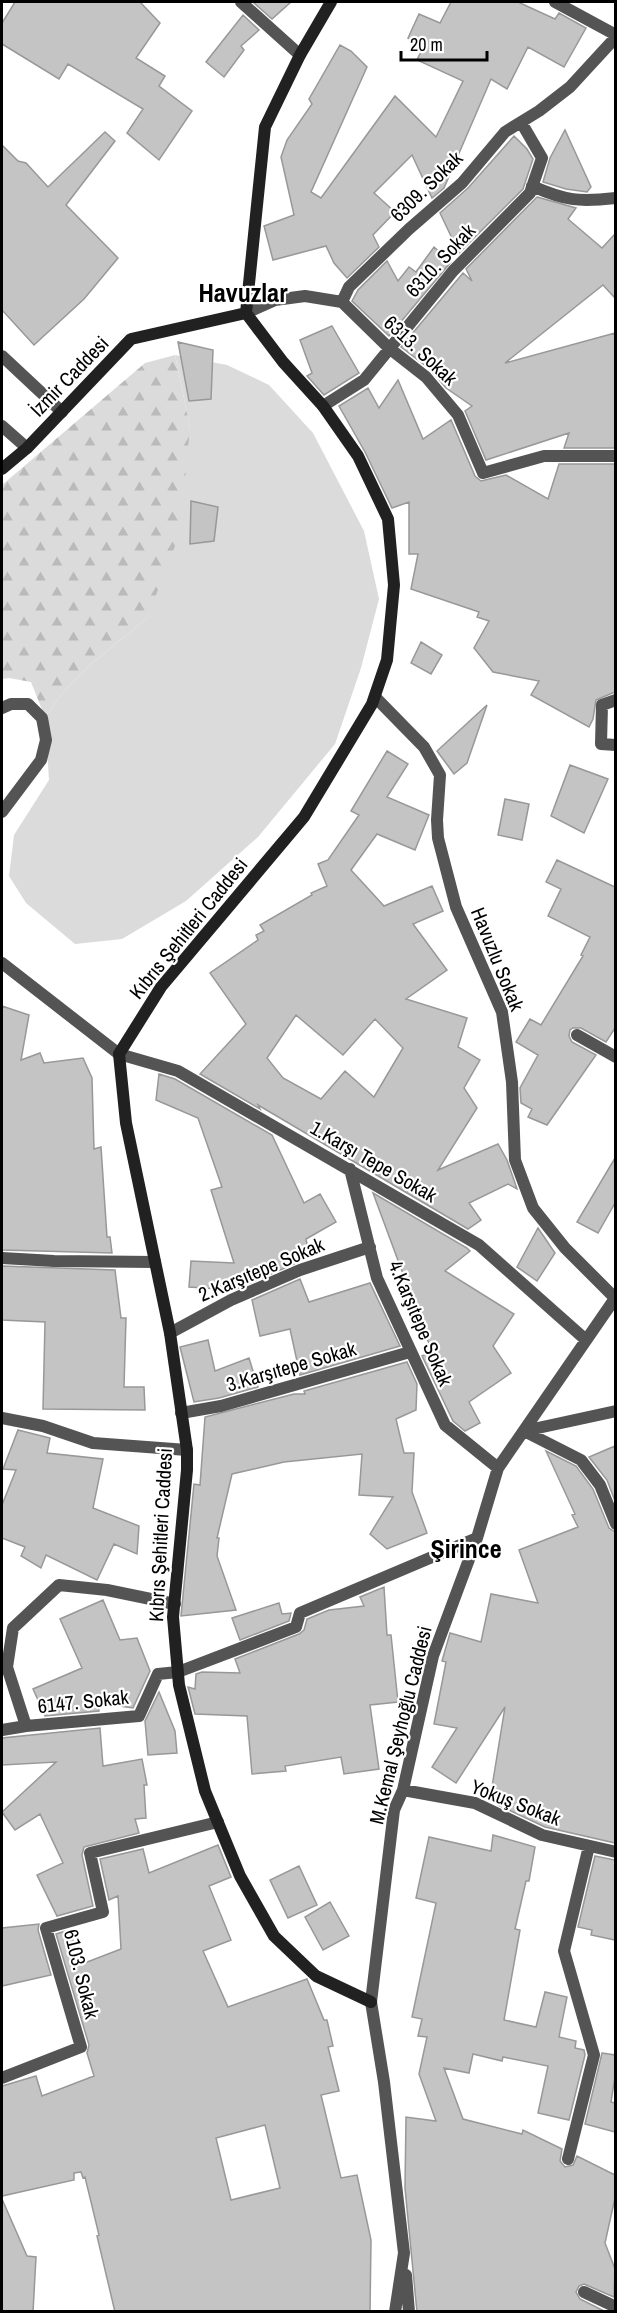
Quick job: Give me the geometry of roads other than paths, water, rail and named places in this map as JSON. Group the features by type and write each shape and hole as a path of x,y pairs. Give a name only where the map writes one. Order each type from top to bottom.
{"street":[{"path":"241,2 300,55"},
{"path":"331,2 300,55 264,127 246,313 275,300 305,296 342,302"},
{"path":"555,2 615,36"},
{"name":"6309. Sokak","path":"342,302 349,287 409,229 462,183 505,132 570,87 615,36"},
{"name":"6310. Sokak","path":"323,406 364,380 453,271 530,193 542,158 521,122"},
{"path":"532,186 556,196 584,202 615,198"},
{"name":"6313. Sokak","path":"342,302 389,348 426,376 458,415 483,473 544,456 615,456"},
{"name":"Kıbrıs Şehitleri Caddesi","path":"246,313 283,362 323,406 358,456 388,519 394,585 387,660 372,704 304,817 161,987 119,1054 126,1123 170,1333 187,1450 173,1617 178,1672 205,1791 240,1876 274,1936 316,1976 372,2002"},
{"name":"İzmir Caddesi","path":"2,470 27,448 131,339 246,313"},
{"path":"2,356 62,412"},
{"path":"2,426 27,448"},
{"name":"Havuzlu Sokak","path":"375,697 424,747 440,775 438,838 456,907 502,1012 512,1082 515,1160 533,1208 564,1248 615,1298"},
{"path":"615,700 602,705 601,744 615,745"},
{"path":"2,708 11,704 28,704 42,718 46,740 41,760 2,812"},
{"path":"2,963 119,1054"},
{"path":"577,1035 615,1057"},
{"name":"1.Karşı Tepe Sokak","path":"119,1054 178,1071 478,1245 586,1340"},
{"name":"4.Karşıtepe Sokak","path":"350,1169 377,1278 445,1425 498,1468"},
{"name":"2.Karşıtepe Sokak","path":"170,1333 231,1300 300,1270 369,1246"},
{"path":"2,1258 155,1262"},
{"name":"M.Kemal Şeyhoğlu Caddesi","path":"395,2312 404,2253 372,2002 394,1810 403,1790 433,1656 477,1538 498,1468 615,1298"},
{"name":"3.Karşıtepe Sokak","path":"181,1413 221,1406 410,1352"},
{"path":"524,1431 615,1411"},
{"path":"2,1418 43,1426 93,1443 187,1450"},
{"path":"524,1431 581,1460 600,1485 615,1524"},
{"path":"178,1672 296,1627 300,1613 477,1538"},
{"path":"26,1726 8,1667 13,1628 59,1585 107,1590 175,1604"},
{"name":"6147. Sokak","path":"2,1730 139,1716 158,1674 178,1672"},
{"name":"Yokuş Sokak","path":"403,1790 475,1803 542,1835 615,1852"},
{"name":"6103. Sokak","path":"2,2078 81,2046 46,1928 103,1912 90,1853 218,1822"},
{"path":"568,2159 594,2055 564,1951 589,1846"},
{"path":"404,2253 410,2312"},
{"path":"584,2292 615,2307"}],"district":[{"name":"Havuzlar","path":"243,292"},
{"name":"Şirince","path":"466,1548"}]}
